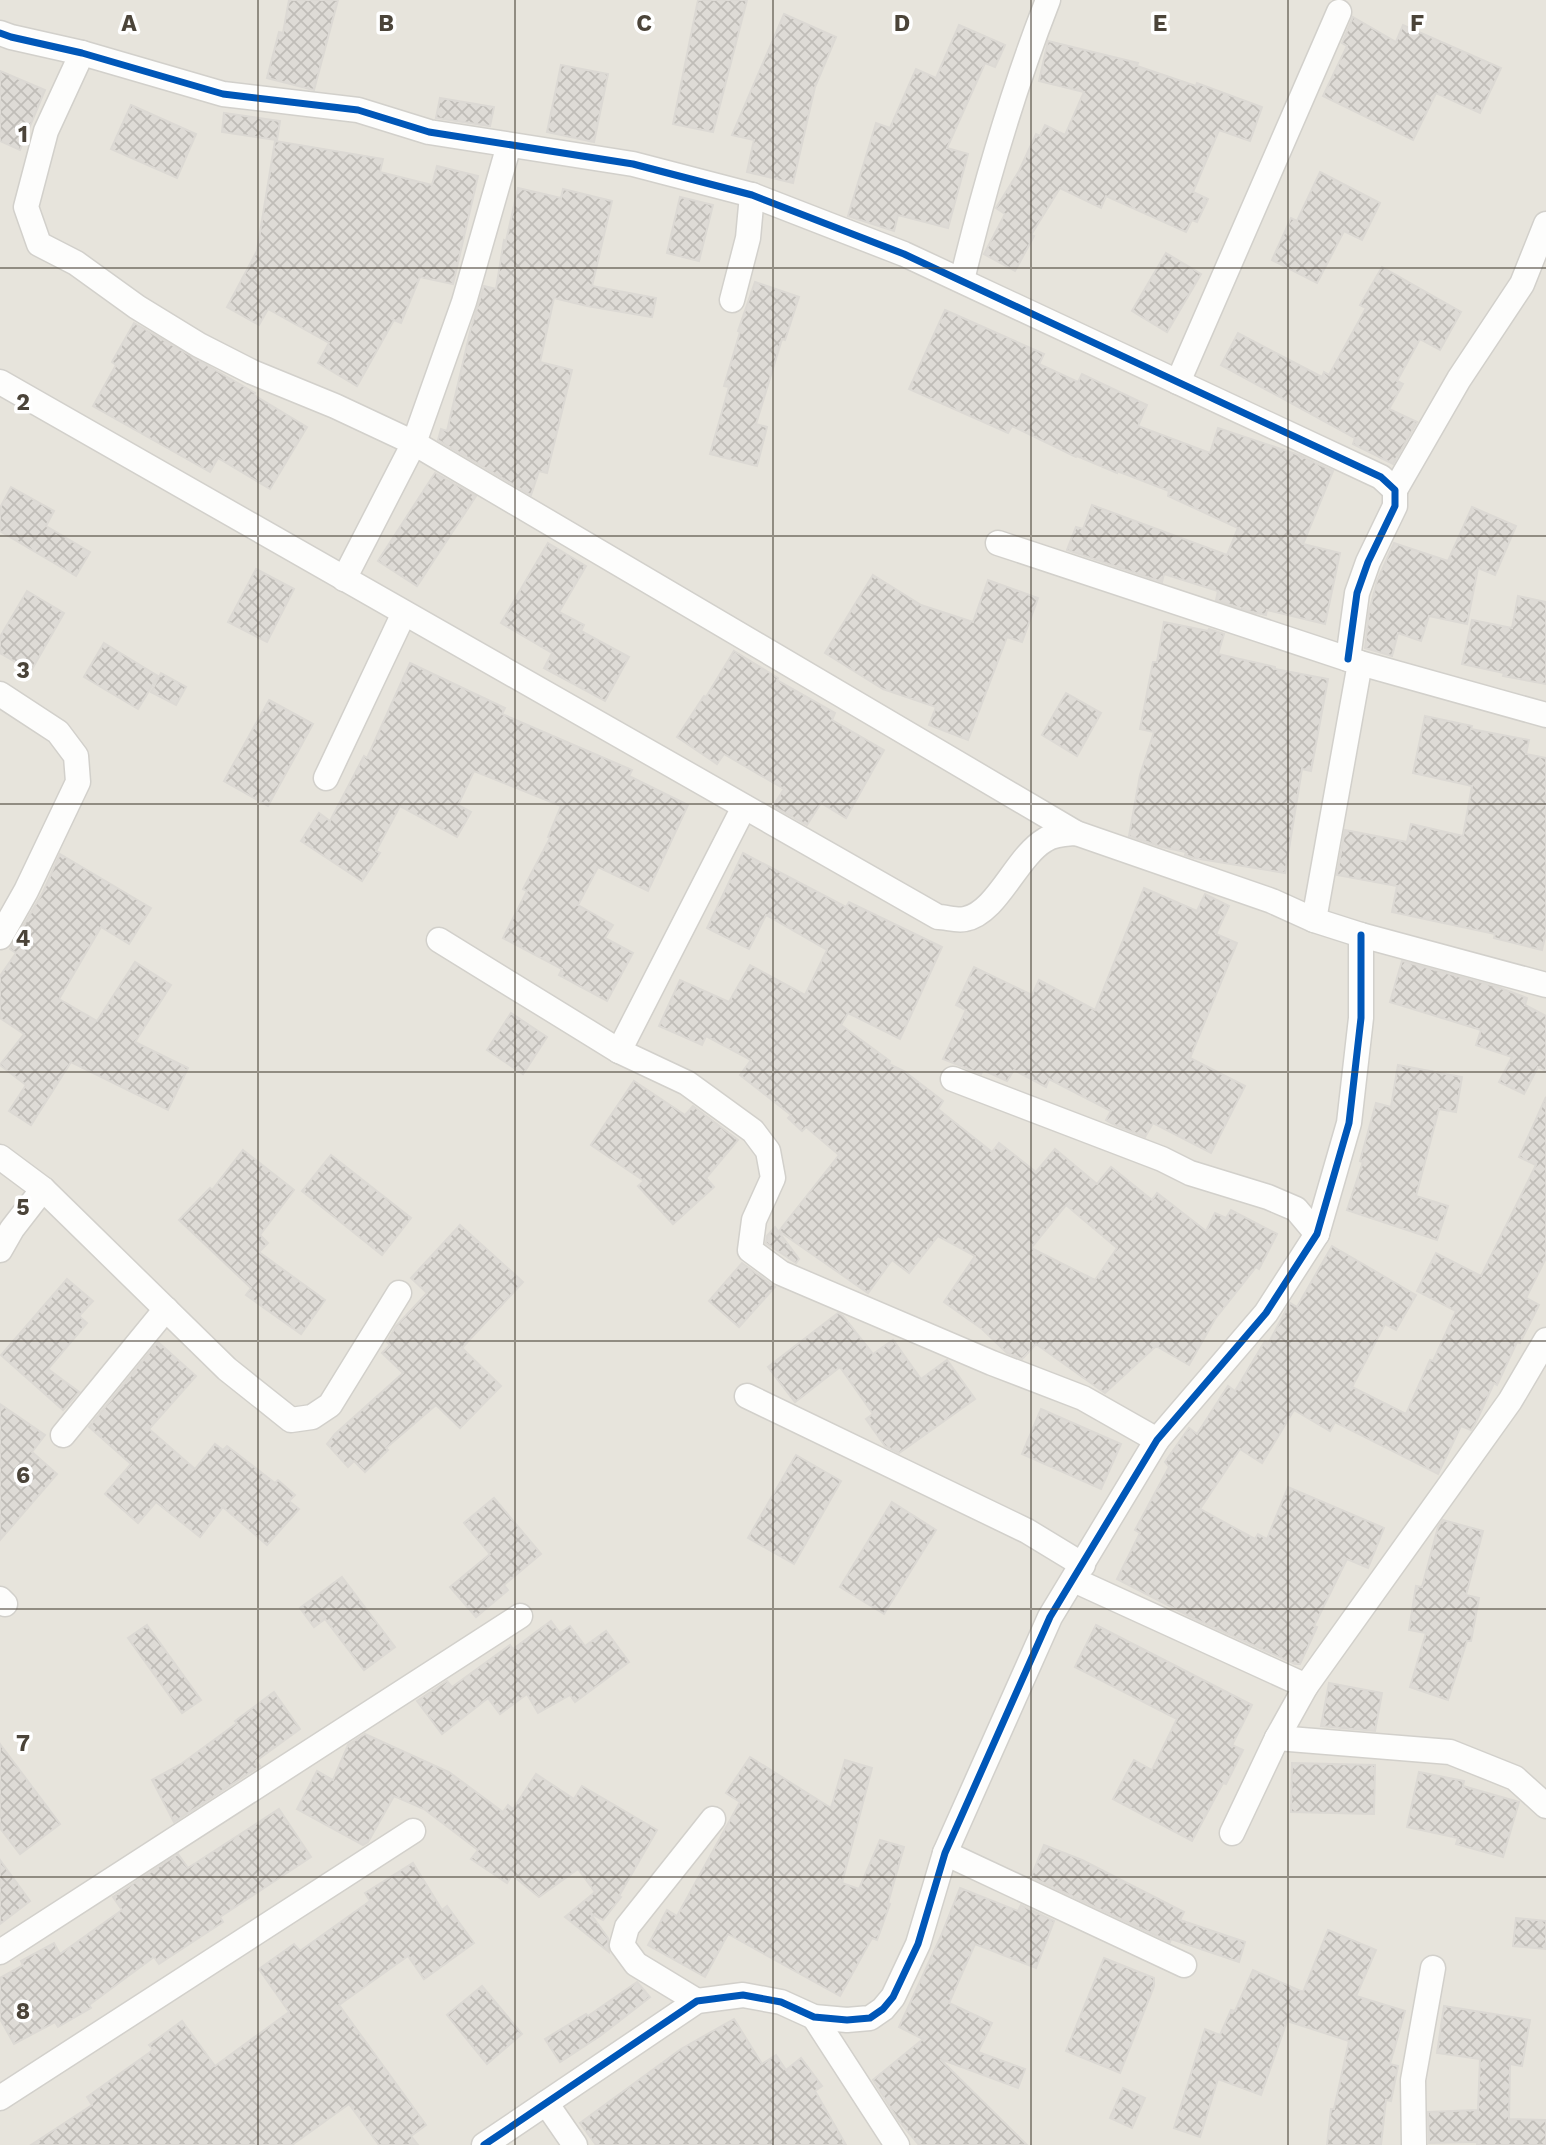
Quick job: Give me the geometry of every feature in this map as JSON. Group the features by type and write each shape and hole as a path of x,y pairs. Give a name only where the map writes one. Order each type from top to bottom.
{"street":[{"path":"962,280 988,175 1021,68 1048,0"},
{"path":"1178,382 1339,12"},
{"path":"0,33 82,53 223,94 358,110 429,132 633,164 752,195 904,254 962,280 1381,477 1395,490"},
{"path":"82,53 46,131 26,206 39,244 76,263 138,307 199,345 252,372 335,406 414,443 1076,833 1272,901 1314,920 1546,985"},
{"path":"344,579 414,443 464,302 509,145"},
{"path":"732,300 748,238 752,195"},
{"path":"1314,920 1354,661 1357,593 1368,562 1395,506 1395,490 1459,379 1522,284 1546,223"},
{"path":"0,382 938,917 965,919 985,909 1017,868 1044,840 1060,834 1076,833"},
{"path":"998,543 1354,661 1546,715"},
{"path":"326,778 404,613"},
{"path":"0,694 58,732 76,756 78,782 26,891 0,937"},
{"path":"619,1051 744,807"},
{"path":"484,2145 697,2001 743,1995 781,2003 814,2017 847,2020 870,2018 883,2010 893,1997 918,1944 945,1853 1050,1617 1157,1440 1266,1312 1317,1234 1349,1123 1361,1018 1361,935"},
{"path":"439,940 619,1051 687,1083 753,1131 768,1150 773,1178 754,1220 750,1250 781,1273 992,1363 1083,1398 1157,1440"},
{"path":"953,1079 1163,1159 1190,1173 1268,1197 1296,1209 1317,1234"},
{"path":"0,1157 43,1189 227,1369 291,1420 312,1417 330,1405 399,1293"},
{"path":"0,1250 12,1229 43,1189"},
{"path":"63,1435 166,1309"},
{"path":"1232,1833 1277,1738 1306,1686 1510,1401 1546,1340"},
{"path":"747,1396 1027,1531 1079,1572 1306,1686"},
{"path":"0,1952 520,1616"},
{"path":"1277,1738 1450,1752 1515,1778 1546,1806"},
{"path":"697,2001 636,1964 622,1945 627,1927 713,1819"},
{"path":"0,2098 413,1831"},
{"path":"945,1853 1184,1965"},
{"path":"1414,2145 1413,2080 1433,1968"},
{"path":"814,2017 897,2145"},
{"path":"547,2104 575,2145"}],"shaded area":[{"path":"0,0 1546,0 1546,2145 0,2145"}],"building":[{"path":"289,0 338,0 314,90 267,78 279,32 283,33"},
{"path":"698,0 747,0 713,132 673,124"},
{"path":"784,14 836,37 815,87 793,183 747,172 754,140 732,135"},
{"path":"1353,17 1396,42 1403,25 1501,68 1480,113 1436,93 1413,140 1323,96 1347,46 1342,43"},
{"path":"959,25 1005,45 995,67 985,63 947,148 968,154 948,228 898,215 894,231 848,216 876,123 890,128 916,69 936,78"},
{"path":"1048,41 1138,63 1137,66 1196,86 1197,83 1262,107 1250,141 1219,130 1193,192 1208,199 1197,222 1192,220 1186,232 1106,196 1101,208 1060,188 1031,235 1034,236 1015,271 984,254 1005,214 996,208 1019,171 1036,134 1040,136 1045,125 1065,135 1084,92 1039,81"},
{"path":"561,65 608,74 594,142 547,132"},
{"path":"0,71 45,90 20,150 0,141"},
{"path":"440,98 494,107 490,126 436,118"},
{"path":"131,105 196,134 177,178 111,149"},
{"path":"224,113 280,121 277,140 222,132"},
{"path":"275,141 383,159 380,172 432,185 437,166 478,176 453,284 420,277 401,323 394,320 357,386 318,363 329,343 268,309 259,325 227,307 257,251"},
{"path":"1320,172 1380,203 1362,240 1344,231 1317,283 1272,260 1291,218 1297,221"},
{"path":"518,188 561,198 563,189 612,201 592,286 656,298 652,317 554,298 540,362 572,370 547,473 539,471 531,495 438,440 441,429 447,431 471,328 484,286 496,289 504,240 506,241"},
{"path":"680,197 713,205 699,261 667,253"},
{"path":"1166,253 1201,274 1167,332 1132,311"},
{"path":"1382,267 1461,312 1440,350 1420,339 1397,381 1403,384 1389,409 1417,422 1393,464 1353,444 1355,438 1221,365 1238,333 1322,377 1324,372 1329,375 1366,308 1360,305"},
{"path":"755,282 799,297 785,340 782,339 756,424 767,427 757,466 710,454 729,387 724,386 740,332 738,331"},
{"path":"945,310 1044,354 1039,364 1078,382 1082,374 1147,405 1138,426 1210,453 1218,428 1299,455 1333,471 1303,544 1340,553 1325,624 1267,610 1266,615 1252,612 1216,600 1218,591 1164,574 1162,582 1067,550 1076,527 1083,529 1092,505 1227,555 1238,528 1168,496 1169,491 1076,457 1012,426 1008,433 909,389"},
{"path":"134,323 255,393 254,395 307,427 270,489 218,458 210,472 93,406 116,365 112,362"},
{"path":"435,473 476,496 417,586 378,561"},
{"path":"11,487 54,511 46,526 90,552 76,576 0,531 0,508"},
{"path":"1472,507 1516,526 1495,575 1478,568 1467,624 1429,616 1421,641 1398,633 1392,656 1365,648 1369,612 1377,581 1394,543 1448,561"},
{"path":"548,543 586,566 559,612 584,625 581,631 629,657 605,701 544,668 552,653 501,623"},
{"path":"256,569 294,589 267,642 228,622"},
{"path":"873,575 921,605 973,622 988,580 1038,598 1022,642 1007,637 968,740 929,725 936,707 883,689 825,653"},
{"path":"27,591 64,613 31,671 0,653 0,637"},
{"path":"1518,596 1546,602 1546,684 1503,676 1504,673 1462,664 1472,620 1512,628"},
{"path":"1164,622 1224,634 1218,654 1328,679 1311,771 1302,769 1285,873 1194,858 1185,855 1186,852 1129,836 1140,775 1154,732 1140,729"},
{"path":"104,643 158,676 138,709 84,677"},
{"path":"734,651 778,678 777,680 835,713 832,720 884,750 846,818 821,803 807,825 773,806 784,789 724,754 717,764 677,737"},
{"path":"410,663 505,708 502,714 632,770 629,776 688,805 648,891 598,867 578,905 613,925 605,938 633,953 607,1001 559,975 562,969 503,938 527,891 523,889 550,838 548,837 561,806 474,771 458,805 471,812 457,837 400,806 376,851 380,853 362,881 301,841 319,813 330,821 364,756 367,758"},
{"path":"161,673 186,687 176,705 151,692"},
{"path":"1066,693 1101,713 1077,756 1042,735"},
{"path":"269,700 313,724 268,806 224,781"},
{"path":"1425,716 1472,726 1471,729 1529,740 1526,754 1546,758 1546,933 1542,950 1494,938 1495,934 1392,912 1397,886 1337,875 1345,830 1407,842 1411,824 1463,836 1472,786 1413,773"},
{"path":"743,853 846,907 849,902 942,947 900,1039 848,1013 841,1025 890,1061 889,1064 904,1071 943,1101 938,1109 992,1152 999,1143 1036,1172 1055,1149 1097,1184 1111,1167 1152,1200 1157,1193 1206,1231 1215,1213 1226,1218 1231,1210 1277,1234 1259,1269 1256,1267 1215,1319 1189,1365 1156,1346 1105,1393 1036,1344 1022,1359 1007,1353 982,1329 944,1302 975,1256 938,1236 909,1273 892,1260 868,1293 779,1231 839,1155 806,1127 802,1131 788,1118 791,1115 740,1075 751,1060 706,1036 702,1045 659,1026 680,980 729,1002 750,965 805,995 827,950 766,915 749,949 707,928","holes":["1066,1205 1117,1248 1095,1280 1031,1248"]},
{"path":"60,854 151,908 129,944 101,927 59,999 97,1021 135,962 171,985 135,1042 188,1068 168,1110 71,1062 31,1125 9,1111 26,1085 0,1065 24,1034 0,1018 0,976 16,953 10,949 43,892"},
{"path":"1144,888 1197,911 1205,894 1229,906 1216,934 1237,943 1190,1058 1245,1086 1211,1153 1153,1123 1145,1137 1115,1125 1106,1120 1111,1111 1049,1079 1046,1087 1014,1070 1007,1081 983,1070 981,1074 943,1059 966,1010 956,1005 974,967 1032,995 1039,980 1095,1010"},
{"path":"1402,961 1498,987 1527,998 1525,1005 1546,1016 1546,1071 1538,1067 1524,1094 1499,1082 1512,1057 1476,1045 1481,1030 1390,1002"},
{"path":"511,1013 547,1037 523,1074 487,1050"},
{"path":"1398,1065 1462,1077 1456,1112 1439,1109 1416,1196 1448,1206 1437,1240 1347,1210 1363,1162 1360,1161 1376,1103 1391,1107"},
{"path":"634,1081 685,1115 693,1106 738,1140 706,1178 714,1187 673,1224 638,1186 644,1181 591,1145"},
{"path":"1546,1097 1546,1258 1526,1298 1539,1305 1520,1343 1517,1342 1497,1385 1494,1383 1476,1422 1471,1430 1461,1426 1438,1474 1335,1422 1330,1431 1294,1410 1262,1463 1240,1449 1200,1509 1255,1539 1258,1534 1267,1539 1288,1487 1384,1528 1368,1568 1347,1559 1314,1626 1317,1627 1300,1664 1193,1618 1117,1579 1140,1533 1135,1530 1169,1467 1165,1462 1189,1428 1197,1434 1228,1386 1235,1391 1265,1341 1268,1344 1290,1303 1297,1307 1332,1246 1416,1295 1396,1330 1385,1324 1352,1387 1406,1414 1456,1311 1417,1291 1436,1253 1481,1276 1536,1165 1519,1157"},
{"path":"243,1150 294,1190 260,1235 268,1243 259,1252 325,1300 301,1334 246,1295 251,1288 179,1220 210,1188 212,1190"},
{"path":"331,1155 411,1218 382,1255 302,1191"},
{"path":"460,1225 523,1282 462,1348 501,1386 460,1428 436,1405 386,1448 388,1450 365,1472 354,1461 348,1467 327,1444 403,1373 382,1353 390,1345 387,1342 396,1326 427,1293 411,1278"},
{"path":"775,1227 799,1259 796,1263 766,1243 767,1236"},
{"path":"742,1263 775,1287 739,1327 709,1301"},
{"path":"67,1279 93,1301 79,1316 87,1323 48,1369 79,1392 63,1410 1,1355"},
{"path":"838,1313 873,1354 893,1340 921,1379 947,1360 975,1399 899,1453 885,1446 866,1419 873,1414 840,1367 795,1402 768,1367"},
{"path":"158,1342 196,1376 149,1429 195,1469 215,1444 223,1450 227,1446 275,1483 278,1480 295,1495 289,1501 299,1509 267,1545 223,1507 200,1537 156,1502 138,1523 105,1494 131,1464 89,1427"},
{"path":"0,1404 45,1435 32,1452 57,1474 0,1540"},
{"path":"1041,1409 1121,1444 1101,1489 1022,1454"},
{"path":"796,1455 841,1481 794,1564 748,1538"},
{"path":"494,1498 541,1554 504,1585 508,1590 476,1617 450,1587 490,1554 464,1523"},
{"path":"892,1502 936,1530 884,1614 840,1587"},
{"path":"1443,1520 1483,1531 1466,1595 1479,1598 1471,1641 1467,1641 1448,1700 1410,1687 1426,1633 1409,1630 1416,1586 1422,1587 1438,1527"},
{"path":"342,1577 395,1647 364,1670 325,1619 314,1627 300,1608"},
{"path":"551,1621 560,1633 570,1626 585,1646 606,1631 629,1662 575,1702 570,1695 538,1713 527,1694 500,1714 488,1698 442,1734 417,1701 447,1681 452,1687 510,1645 513,1649"},
{"path":"147,1625 201,1700 182,1713 128,1638"},
{"path":"1096,1625 1252,1705 1232,1745 1243,1750 1192,1841 1113,1799 1134,1760 1152,1770 1177,1719 1075,1667"},
{"path":"1329,1683 1382,1693 1375,1731 1321,1726"},
{"path":"274,1692 300,1729 256,1761 260,1766 174,1822 152,1780 181,1764"},
{"path":"365,1734 449,1772 503,1812 508,1805 513,1809 536,1774 574,1799 582,1786 657,1830 619,1896 621,1897 603,1920 590,1913 608,1938 609,1952 565,1917 595,1892 578,1869 539,1897 512,1875 507,1883 471,1859 478,1850 424,1809 394,1796 368,1842 363,1845 297,1809 317,1771 333,1780 348,1745"},
{"path":"0,1744 60,1824 20,1854 0,1828"},
{"path":"750,1757 831,1808 845,1760 872,1768 842,1883 859,1889 880,1840 904,1847 888,1903 890,1904 877,1940 872,1938 840,1996 728,1934 705,1977 648,1945 667,1910 677,1916 740,1802 726,1793"},
{"path":"1292,1763 1375,1765 1374,1814 1291,1812"},
{"path":"1419,1772 1464,1781 1463,1786 1519,1802 1503,1857 1456,1844 1458,1838 1407,1827"},
{"path":"279,1809 311,1857 220,1917 223,1922 159,1964 154,1957 89,2005 91,2008 58,2027 55,2022 14,2044 0,2019 0,1978 23,1965 21,1961 54,1943 60,1954 122,1910 113,1897 178,1854 188,1868"},
{"path":"1044,1845 1082,1860 1184,1912 1180,1920 1245,1942 1239,1962 1171,1939 1170,1942 1031,1877"},
{"path":"0,1860 30,1901 0,1924"},
{"path":"413,1863 442,1910 447,1906 474,1943 424,1979 408,1956 339,2005 426,2125 411,2136 418,2145 379,2145 349,2104 292,2145 31,2145 92,2105 87,2097 153,2050 149,2045 182,2021 215,2066 289,2012 259,1969 294,1944 300,1951 370,1901 365,1893"},
{"path":"960,1888 1018,1911 1021,1905 1054,1921 1036,1968 975,1944 949,2003 992,2023 978,2052 1025,2069 1018,2088 940,2059 1027,2145 919,2145 899,2121 873,2080 923,2039 899,2027"},
{"path":"1516,1918 1546,1921 1546,1949 1513,1946"},
{"path":"1328,1930 1376,1950 1356,1996 1405,2011 1390,2064 1398,2066 1391,2101 1386,2100 1381,2145 1327,2145 1331,2109 1334,2109 1349,2041 1287,2021 1261,2095 1218,2079 1200,2137 1174,2128 1205,2029 1220,2035 1231,2010 1235,2011 1253,1970 1303,1992"},
{"path":"1104,1958 1154,1978 1154,1986 1120,2073 1066,2051"},
{"path":"637,1982 650,1997 600,2036 560,2062 545,2039 586,2014 588,2016"},
{"path":"482,1986 522,2034 487,2064 447,2015"},
{"path":"1444,2006 1530,2020 1522,2066 1510,2064 1509,2119 1546,2120 1546,2145 1429,2143 1428,2112 1478,2110 1480,2059 1437,2053"},
{"path":"734,2019 762,2064 776,2055 786,2070 801,2058 822,2086 815,2091 846,2145 596,2145 580,2123 681,2049"},
{"path":"1123,2088 1145,2098 1132,2128 1110,2118"}],"cycle path":[{"path":"0,33 82,53 223,94 358,110 429,132 633,164 752,195 904,254 1381,477 1395,490 1395,506 1368,562 1357,593 1348,659"},
{"path":"484,2145 697,2001 743,1995 781,2002 814,2017 847,2020 870,2018 883,2009 893,1997 918,1944 945,1853 1050,1617 1157,1440 1266,1313 1317,1234 1349,1123 1361,1018 1361,935"}]}
